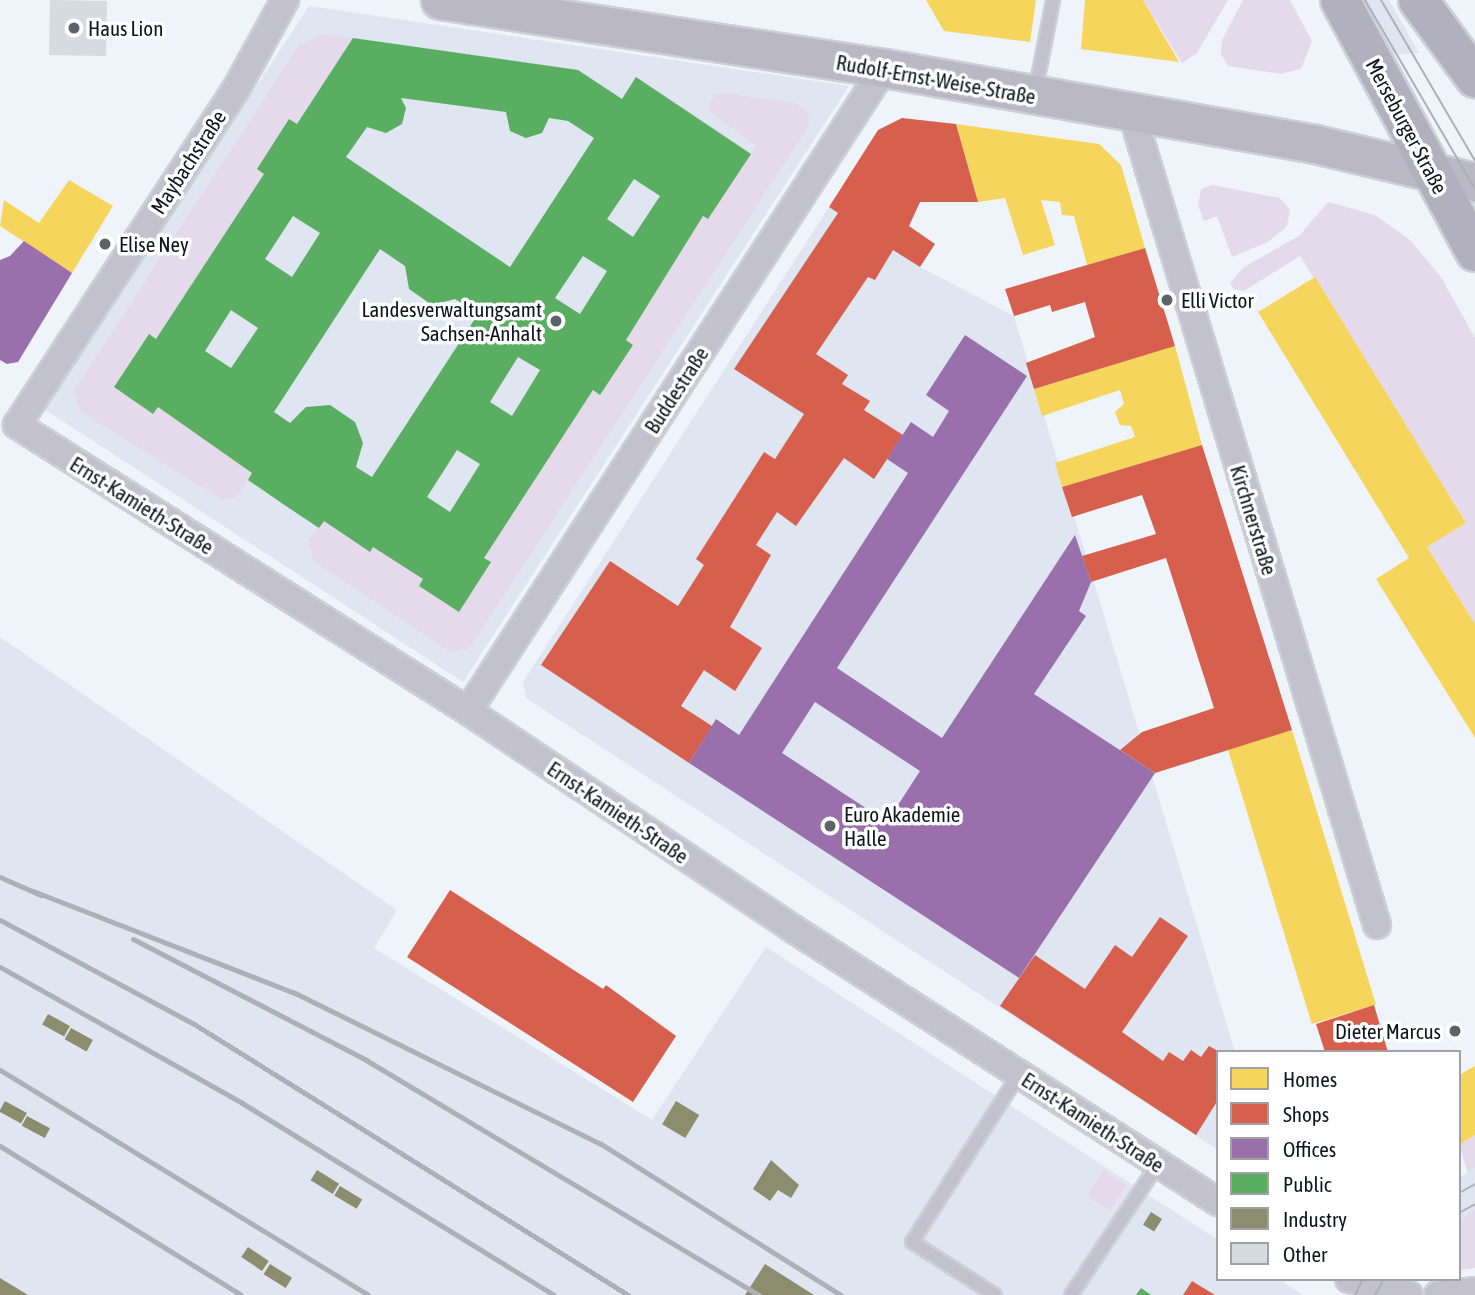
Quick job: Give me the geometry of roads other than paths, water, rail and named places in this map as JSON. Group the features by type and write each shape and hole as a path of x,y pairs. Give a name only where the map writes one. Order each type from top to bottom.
{"main road":[{"name":"Rudolf-Ernst-Weise-Straße","path":"440,0 486,3 884,68 1034,97 1328,146 1475,182"},
{"name":"Merseburger Straße","path":"1340,0 1475,252"},
{"path":"1418,0 1475,78"}],"street":[{"name":"Maybachstraße","path":"17,425 236,89 285,0"},
{"name":"Buddestraße","path":"468,711 884,68"},
{"name":"Kirchnerstraße","path":"1132,113 1377,925"},
{"name":"Ernst-Kamieth-Straße","path":"17,425 468,711 1216,1201"},
{"path":"1356,1281 1409,1295"},
{"path":"1438,1295 1475,1291"}],"lane":[{"path":"1034,97 1053,0"},
{"path":"995,1295 912,1241 1019,1074"},
{"path":"1071,1295 1158,1164"}],"tram line":[{"path":"1365,0 1475,189"},
{"path":"1381,0 1475,161"},
{"path":"1461,1192 1475,1184"},
{"path":"1461,1212 1475,1204"},
{"path":"1355,1295 1362,1281"},
{"path":"1375,1295 1383,1281"}],"railway":[{"path":"0,877 41,895"},
{"path":"33,891 295,993 601,1144 841,1295"},
{"path":"0,920 194,1024 628,1295"},
{"path":"133,939 366,1060 759,1295"},
{"path":"0,967 242,1103 554,1295"},
{"path":"0,1070 368,1295"},
{"path":"0,1146 241,1295"}],"place":[{"name":"Haus Lion","path":"74,28"},
{"name":"Elise Ney","path":"105,244"},
{"name":"Elli Victor","path":"1167,300"},
{"name":"Landesverwaltungsamt Sachsen-Anhalt","path":"556,321"},
{"name":"Euro Akademie Halle","path":"830,826"},
{"name":"Dieter Marcus","path":"1455,1031"}]}
